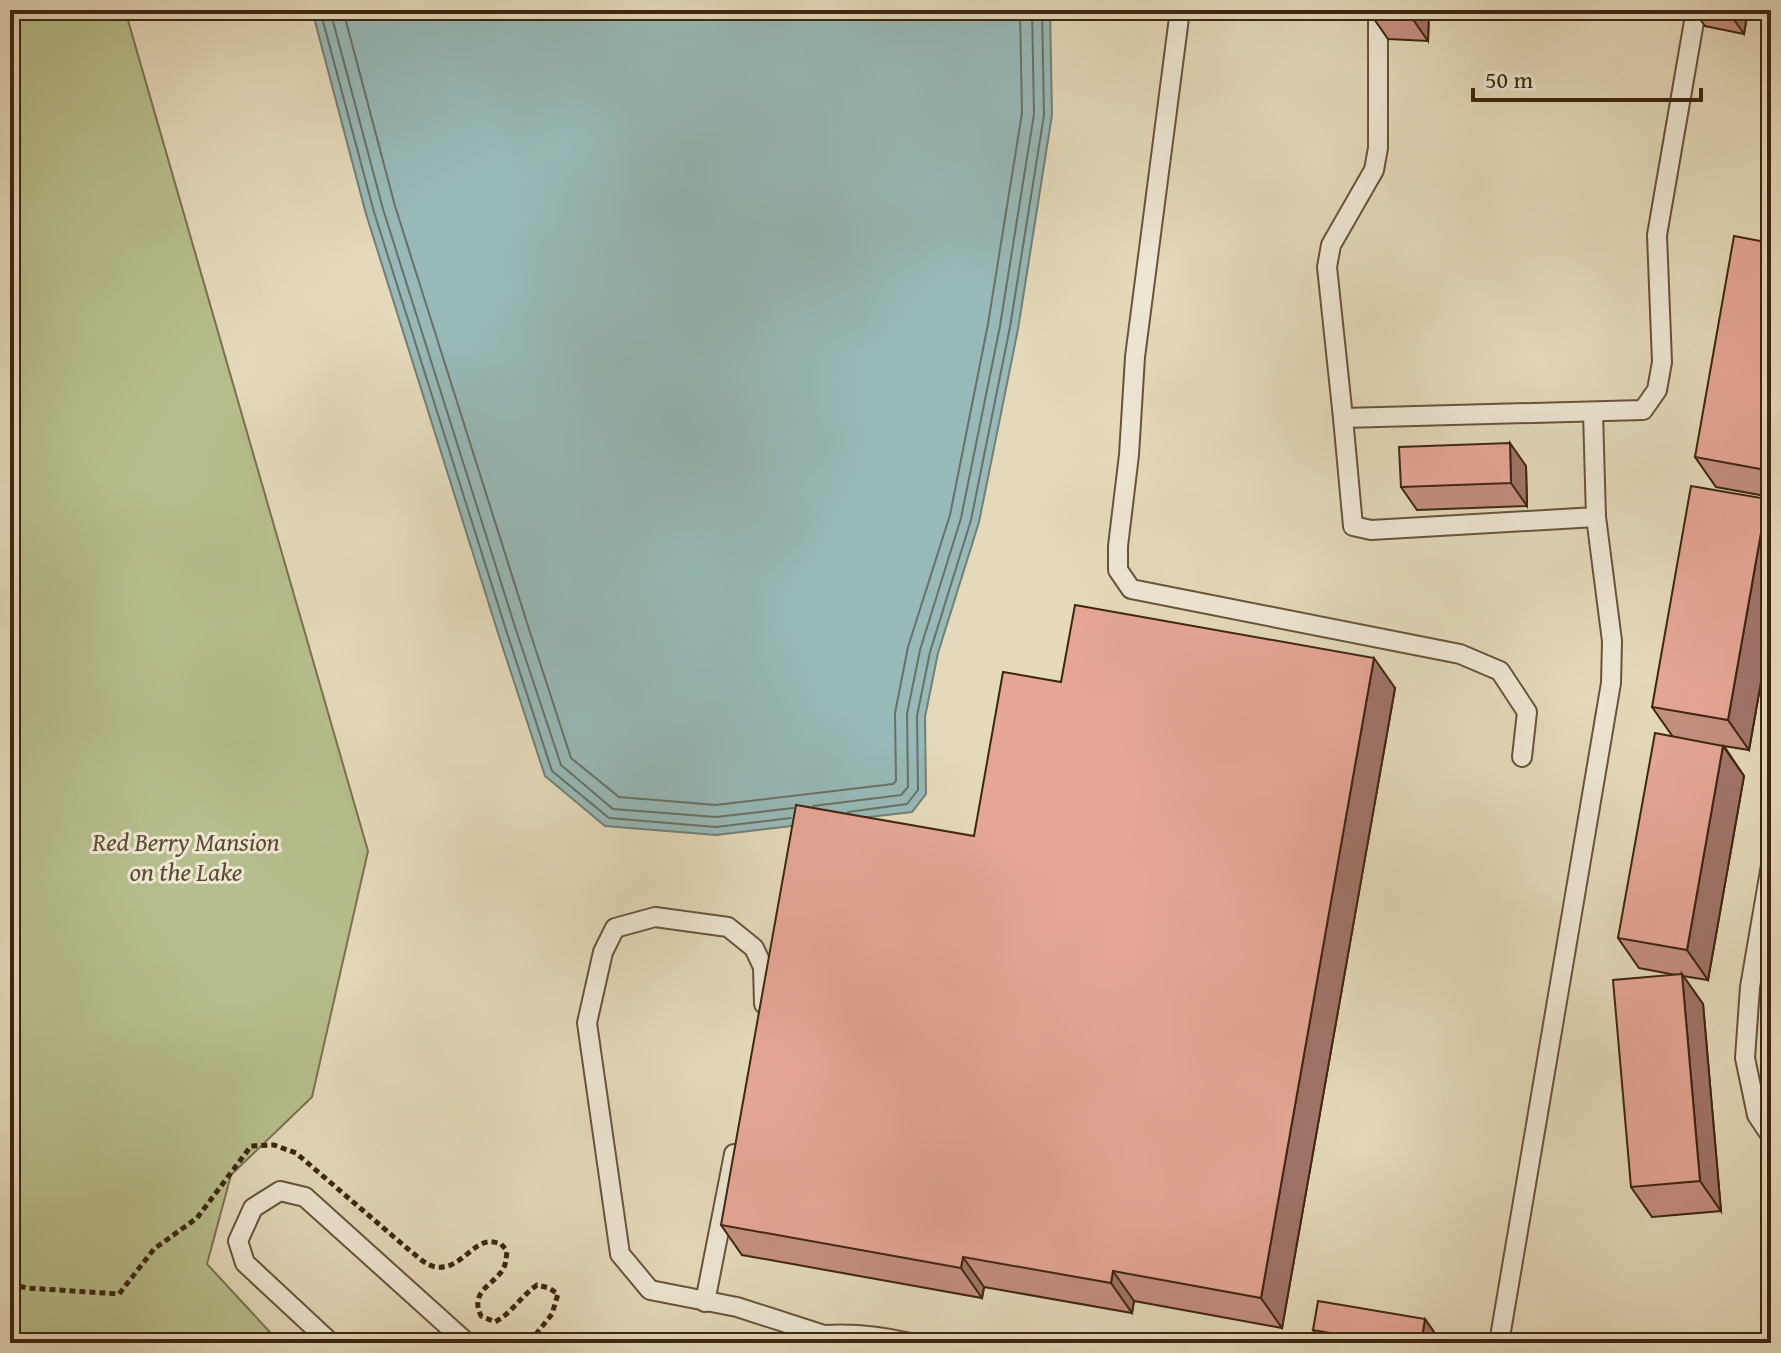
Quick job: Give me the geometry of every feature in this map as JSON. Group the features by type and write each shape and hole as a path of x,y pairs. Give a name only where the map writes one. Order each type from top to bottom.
{"lane":[{"path":"1180,10 1135,357 1118,570 1131,589 1460,654 1500,671 1527,712 1522,757"},
{"path":"1378,10 1378,148 1374,170 1331,245 1327,267 1353,526 1371,530 1596,517"},
{"path":"1343,418 1643,410 1657,390 1662,362 1657,235 1696,10"},
{"path":"1499,1343 1611,683 1612,641 1596,517 1593,412"},
{"path":"1771,865 1768,904 1750,987 1745,1058 1757,1115 1771,1136"},
{"path":"762,1015 765,1000 763,967 754,948 728,927 655,917 615,928 603,952 587,1023 620,1254 650,1290 737,1307 823,1339 848,1333 910,1343"},
{"path":"705,1302 738,1136"},
{"path":"331,1343 245,1263 238,1241 253,1208 280,1191 305,1197 459,1341"},
{"path":"1167,1343 1186,1343"}],"path":[{"path":"10,1284 27,1288 119,1294 154,1249 197,1218 251,1146 274,1145 296,1153 408,1249 436,1267 453,1264 489,1241 501,1244 507,1251 506,1263 477,1300 481,1316 495,1322 508,1314 537,1285 558,1294 552,1314 529,1343"},
{"path":"571,1343 578,1339 594,1343"}],"green space":[{"name":"Red Berry Mansion on the Lake","path":"10,10 125,10 368,851 312,1097 231,1175 207,1264 280,1343 10,1343"}],"water":[{"path":"312,10 1050,10 1052,115 1018,329 979,522 938,653 925,717 926,794 912,812 716,835 605,826 545,776 366,214"}],"building":[{"path":"1372,10 1412,10 1412,18 1372,16"},
{"path":"1734,236 1771,243 1771,471 1695,457"},
{"path":"1510,443 1511,483 1401,487 1399,447"},
{"path":"1691,486 1767,499 1728,720 1652,707"},
{"path":"1075,605 1374,658 1261,1298 1113,1271 1111,1283 963,1257 961,1268 721,1225 796,805 974,836 1003,672 1061,682"},
{"path":"1655,733 1723,746 1687,950 1618,938"},
{"path":"1682,974 1700,1181 1631,1187 1613,980"},
{"path":"1318,1301 1425,1319 1421,1343 1388,1343 1313,1330"}]}
